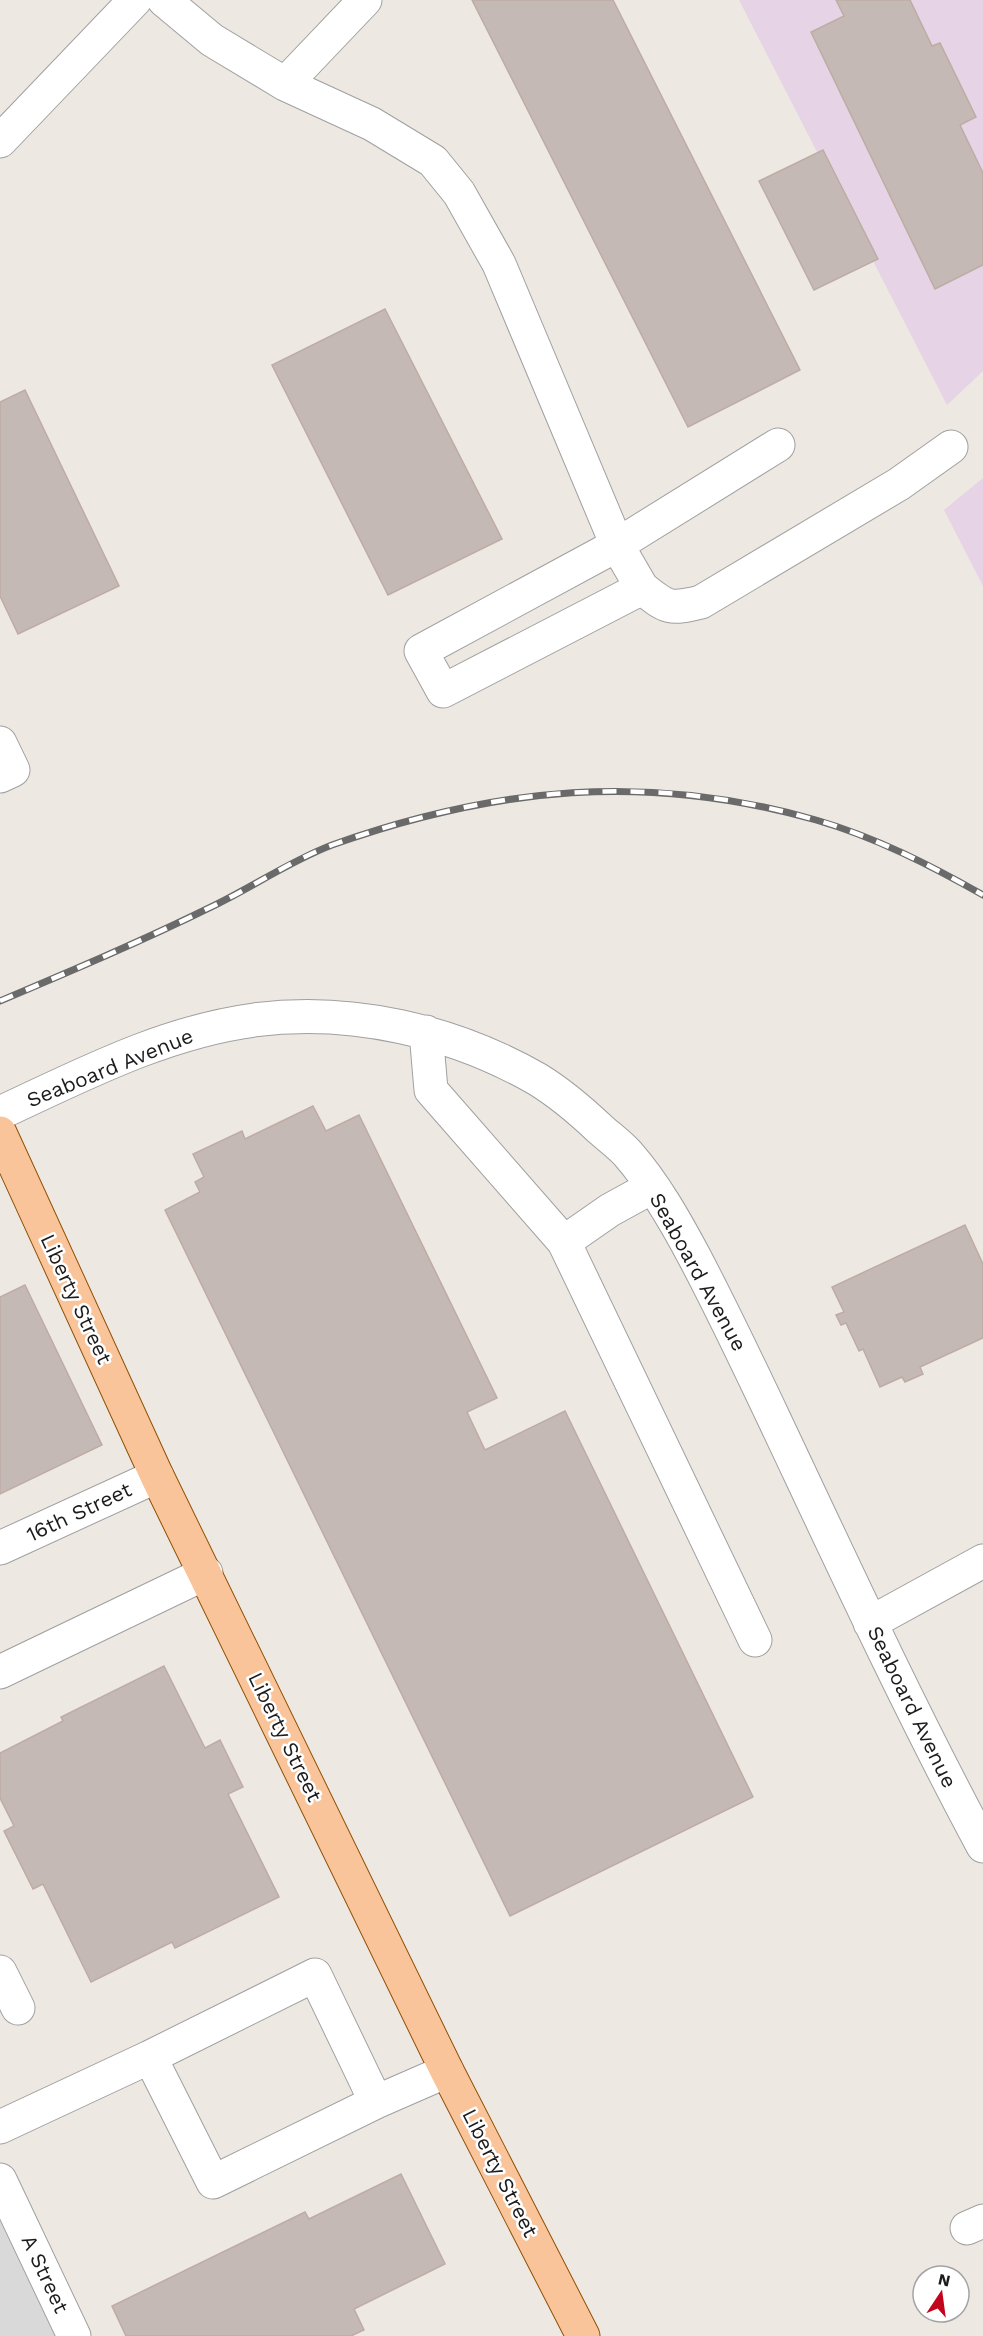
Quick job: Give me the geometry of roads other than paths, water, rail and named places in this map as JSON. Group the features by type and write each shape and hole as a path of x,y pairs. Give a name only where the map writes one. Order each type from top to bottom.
{"main road":[{"name":"Liberty Street","path":"0,1133 157,1476 447,2071 583,2336"}],"street":[{"path":"0,141 135,0"},
{"path":"164,0 212,40 285,84 372,124 433,161 459,193 499,264 617,545 642,588 662,604 678,608 700,602 899,484 951,447"},
{"path":"285,84 365,0"},
{"path":"642,588 443,692 421,651 617,545 778,445"},
{"path":"0,743 13,770 0,776"},
{"name":"Seaboard Avenue","path":"0,1113 96,1069 180,1035 252,1020 305,1015 372,1021 426,1032 484,1054 538,1080 579,1110 627,1153 670,1212 722,1309 870,1623 983,1846"},
{"path":"426,1032 431,1090 564,1242 755,1640"},
{"path":"564,1242 610,1210 652,1187"},
{"name":"16th Street","path":"0,1548 157,1476"},
{"path":"870,1623 983,1562"},
{"path":"0,1672 206,1573"},
{"path":"0,1972 18,2008"},
{"path":"0,2127 150,2057 315,1975 376,2102"},
{"path":"150,2057 213,2182 376,2102 447,2071"},
{"name":"A Street","path":"0,2180 74,2336"}],"railway":[{"path":"0,1001 185,920 332,845 393,825 453,810 512,799 572,793 632,792 692,795 754,805 816,820 881,843 983,895"}]}
